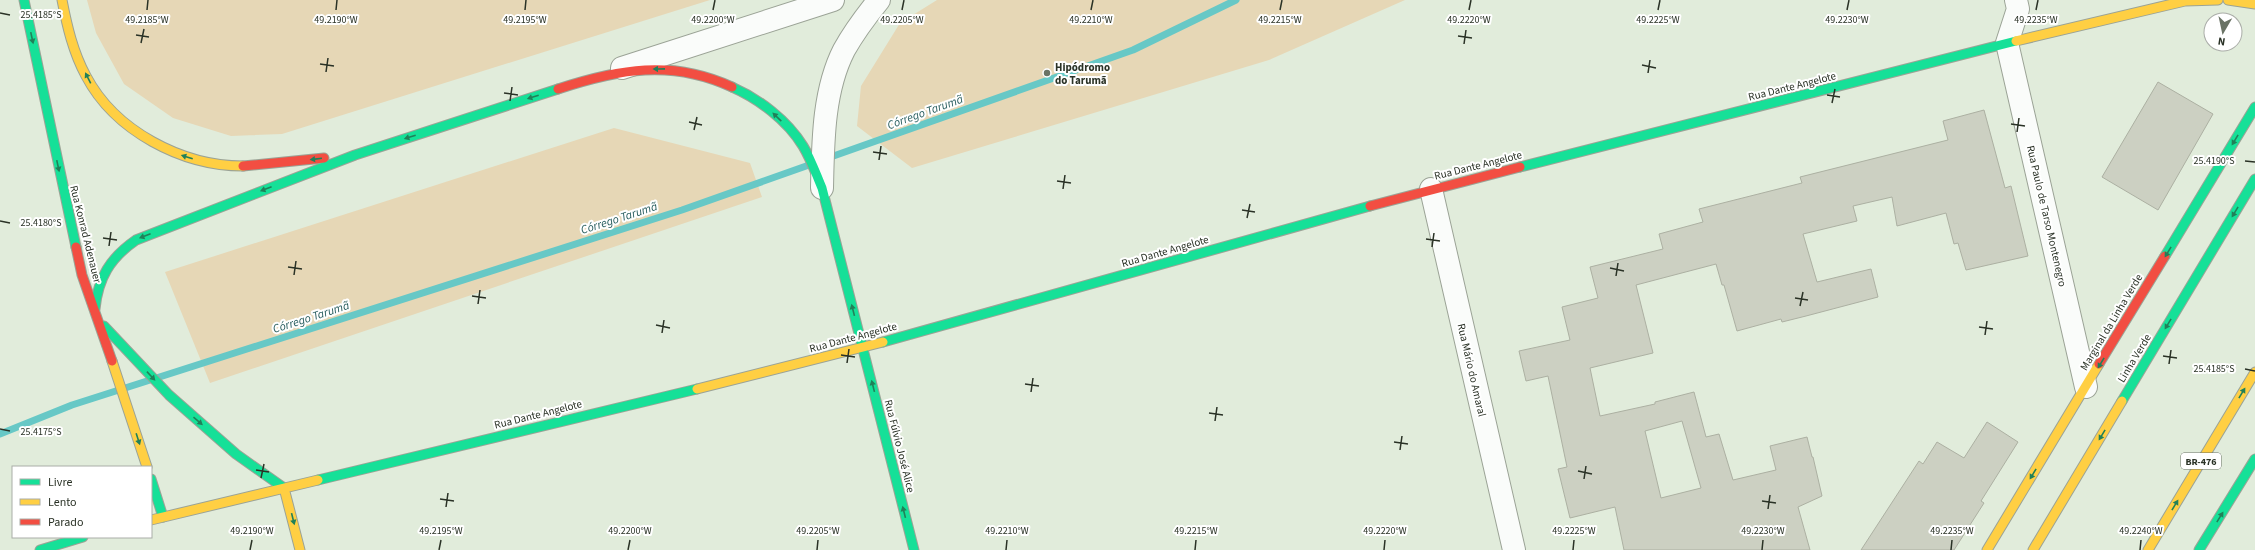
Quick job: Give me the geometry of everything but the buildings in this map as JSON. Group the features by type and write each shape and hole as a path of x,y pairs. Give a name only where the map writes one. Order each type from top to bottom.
{"main road":[{"name":"Rua Konrad Adenauer","path":"24,0 73,238 82,275 99,321 169,395 236,454 284,488"},
{"path":"62,0 68,32 79,60 92,85 106,103 132,128 161,146 187,158 224,165 268,165 355,155"},
{"name":"Rua Dante Angelote","path":"152,520 863,347 1431,189 2007,43 2185,1 2218,0"},
{"path":"2228,0 2255,4"},
{"name":"Rua Fúlvio José Alice","path":"355,155 600,75 633,70 669,69 698,73 722,81 770,110 803,146 822,188 914,550"},
{"name":"Marginal da Linha Verde","path":"1988,550 2255,107"},
{"path":"95,309 96,290 106,268 125,247 136,240 355,155"},
{"name":"Linha Verde","path":"2033,550 2255,179"},
{"path":"99,321 147,466"},
{"name":"BR-476","path":"2148,550 2255,372"},
{"path":"2199,550 2255,459"},
{"path":"152,482 163,517"},
{"path":"284,488 300,550"},
{"path":"40,550 80,538"}],"street":[{"path":"600,75 834,0"},
{"path":"822,188 824,141 833,81 844,51 858,26 879,0"},
{"path":"2007,43 2018,9 2016,0"},
{"name":"Rua Paulo de Tarso Montenegro","path":"2007,43 2086,387"},
{"name":"Rua Mário do Amaral","path":"1431,189 1514,550"}],"shaded area":[{"path":"87,0 710,0 282,134 231,136 173,118 124,84 96,33"},
{"name":"Hipódromo do Tarumã","path":"937,0 1405,0 1269,60 912,168 857,126 861,86 900,23"},
{"path":"614,128 750,163 762,197 210,383 165,272"}],"waterway":[{"name":"Córrego Tarumã","path":"825,159 1133,50 1236,0"},
{"name":"Córrego Tarumã","path":"0,434 72,405 682,210 809,165"}],"traffic: fast":[{"path":"24,0 76,247"},
{"path":"1520,167 2016,41"},
{"path":"732,87 762,104 781,119 796,136 806,151 822,188 914,550"},
{"path":"95,309 102,278 119,254 136,240 355,155 558,89"},
{"path":"2165,256 2255,107"},
{"path":"2122,401 2255,179"},
{"path":"883,342 1370,206"},
{"path":"104,326 169,395 236,454 284,488"},
{"path":"318,480 697,389"},
{"path":"2199,550 2255,459"},
{"path":"152,482 163,517"},
{"path":"40,550 80,538"}],"traffic: slow":[{"path":"62,0 71,39 81,67 99,96 114,113 132,129 152,142 174,152 197,160 243,166"},
{"path":"2016,41 2185,1 2218,0"},
{"path":"2228,0 2255,4"},
{"path":"697,389 883,342"},
{"path":"112,361 147,466"},
{"path":"1987,550 2099,364"},
{"path":"2148,550 2255,372"},
{"path":"2033,550 2122,401"},
{"path":"152,520 318,480"},
{"path":"284,488 300,550"}],"traffic: jam":[{"path":"558,89 602,76 645,70 666,70 688,73 710,78 732,87"},
{"path":"243,166 324,158"},
{"path":"1370,206 1520,167"},
{"path":"76,247 82,275 112,361"},
{"path":"2099,364 2165,256"}],"place":[{"name":"Hipódromo do Tarumã","path":"1047,73"}]}
